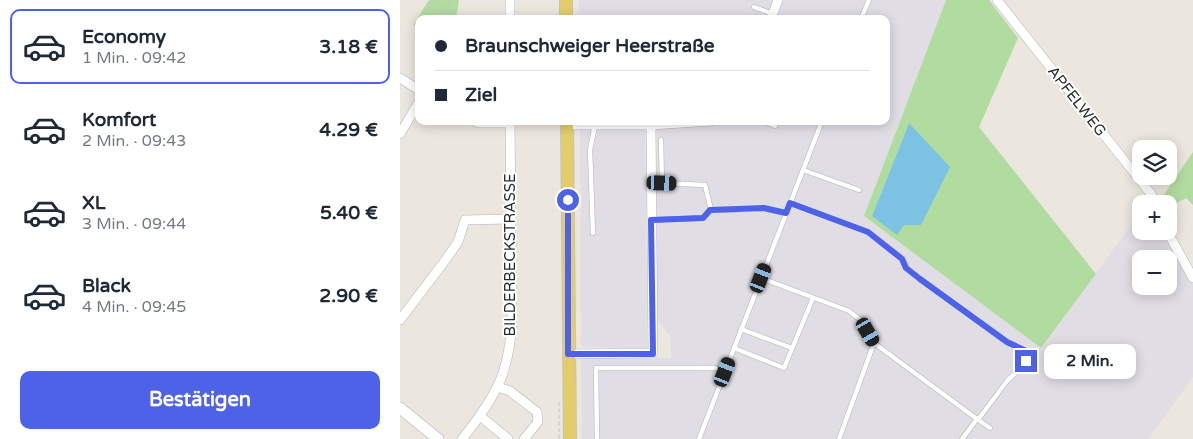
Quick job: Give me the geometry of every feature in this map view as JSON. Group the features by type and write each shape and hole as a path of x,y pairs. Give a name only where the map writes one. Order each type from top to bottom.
{"main road":[{"path":"566,0 566,15"},
{"path":"564,125 570,439"},
{"path":"402,414 438,439"}],"street":[{"path":"510,0 510,15"},
{"path":"772,15 778,0"},
{"name":"APFELWEG","path":"997,0 1152,195"},
{"path":"400,78 415,87"},
{"path":"400,134 415,109"},
{"name":"BILDERBECKSTRASSE","path":"462,439 480,416 498,386 509,350 512,323 510,125"},
{"path":"568,354 653,354 647,125"},
{"path":"400,320 458,242 465,220 511,219"},
{"path":"1172,240 1193,278"},
{"path":"498,386 510,391 537,412 538,422 524,439"},
{"path":"480,416 508,439"}],"lane":[{"path":"863,15 869,0"},
{"path":"754,7 770,15"},
{"path":"592,125 590,150 593,233"},
{"path":"699,439 820,125"},
{"path":"662,140 662,183 705,185 710,210"},
{"path":"803,170 859,190"},
{"path":"790,203 868,232 902,259 906,268 920,279 1007,342 1024,350 1027,355 1026,361 962,439"},
{"path":"651,220 703,218 710,210 764,208 786,213"},
{"path":"761,278 849,311 862,321 874,343 990,428"},
{"path":"734,348 784,368 813,298"},
{"path":"742,329 792,348"},
{"path":"840,439 874,343"},
{"path":"597,439 596,368 715,368 725,372"}],"path":[{"path":"434,0 429,7 446,15 450,0"}],"shaded area":[{"path":"579,0 773,0 767,15 579,15"},
{"path":"783,0 946,0 864,216 1042,348 1132,223 1132,240 1169,240 1175,250 1132,250 1132,295 1177,295 1177,254 1193,282 1193,377 1148,439 582,439 581,359 671,358 671,338 656,317 657,127 712,125 890,125 890,15 777,15"},
{"path":"580,125 645,125 647,348 581,347"}],"green space":[{"path":"429,0 459,0 457,15 419,15"},
{"path":"946,0 989,0 1018,38 979,127 1096,274 1041,348 864,216","holes":["909,123 912,224 904,225 872,216"]},
{"path":"1193,152 1193,205 1186,198 1177,203 1177,195 1164,195 1171,185 1177,185 1177,176"}],"water":[{"path":"909,123 950,167 921,225 904,225 897,235 872,216"}],"route":[{"path":"568,200 568,354 653,354 651,220 703,218 710,210 764,208 786,213 790,203 868,232 902,259 906,268 920,279 1007,342 1024,350 1027,355 1026,361"}]}
